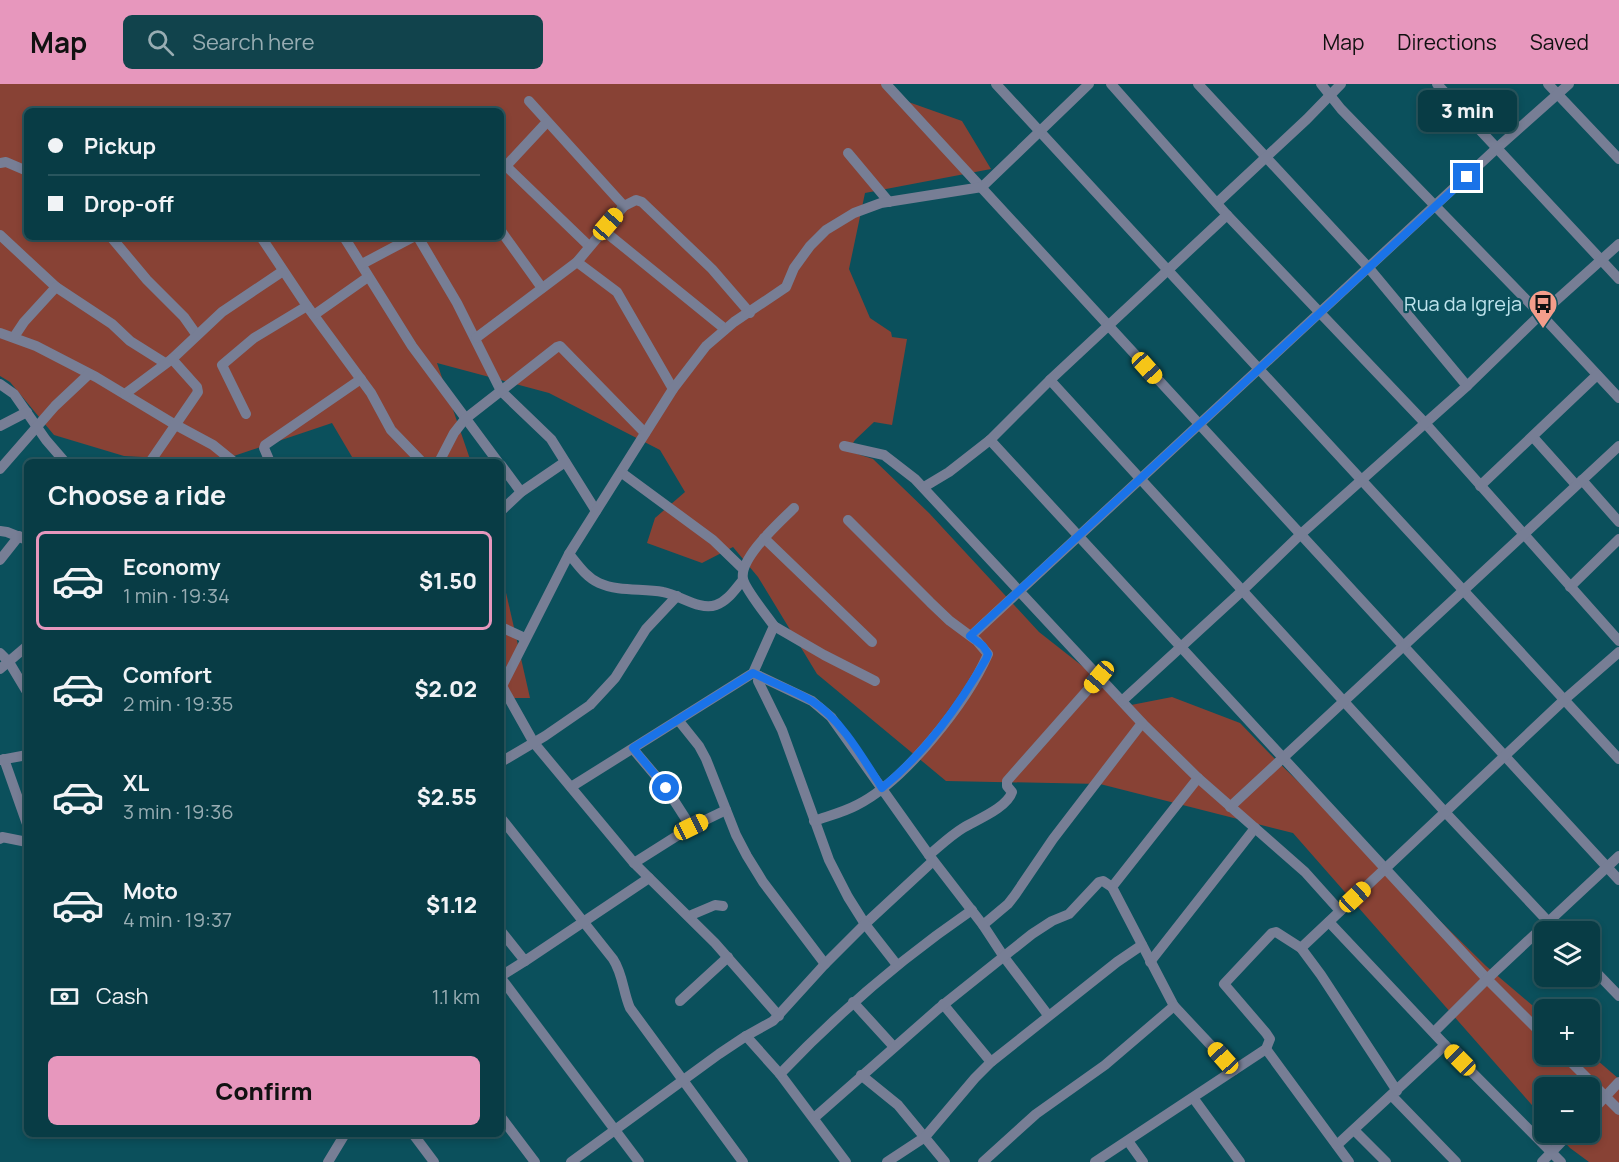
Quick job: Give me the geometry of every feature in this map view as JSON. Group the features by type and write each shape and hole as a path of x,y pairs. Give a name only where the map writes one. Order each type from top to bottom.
{"street":[{"path":"886,84 1619,880"},
{"path":"996,84 1619,759"},
{"path":"504,683 569,554 645,433 706,346 725,329 786,287 794,268 810,246 826,230 854,213 889,202 982,187 1089,84"},
{"path":"1111,84 1227,215 1425,423 1619,641"},
{"path":"1198,84 1368,267 1467,386"},
{"path":"1321,84 1341,109 1541,314 1619,398"},
{"path":"1217,204 1341,84"},
{"path":"1437,84 1619,279"},
{"path":"1548,84 1619,159"},
{"path":"970,636 1569,84"},
{"path":"529,101 624,206"},
{"path":"547,122 504,168 589,246"},
{"path":"848,153 889,202"},
{"path":"0,163 6,162 24,170"},
{"path":"476,338 577,262 624,206 636,200 642,202 712,268 750,313"},
{"path":"924,488 990,440 1050,380 1227,215"},
{"path":"603,230 725,329"},
{"path":"0,235 56,287 112,324 130,341 168,361 197,387 198,392 152,459"},
{"path":"504,235 542,288"},
{"path":"114,240 147,280 184,317 196,334"},
{"path":"263,240 311,311 362,379 392,430 419,459"},
{"path":"346,240 412,345 496,459"},
{"path":"362,264 407,240"},
{"path":"420,240 476,338 501,391 544,430 596,511"},
{"path":"1122,701 1619,244"},
{"path":"577,262 617,292 674,389"},
{"path":"125,394 168,361 222,312 283,271"},
{"path":"246,414 222,365 254,338 311,311 368,277"},
{"path":"14,337 24,322 56,287"},
{"path":"0,333 36,346 89,374 213,445 230,459"},
{"path":"441,459 465,418 560,346 645,433"},
{"path":"0,469 56,406 89,374"},
{"path":"1480,486 1597,375"},
{"path":"269,459 265,445 362,379"},
{"path":"1050,380 1445,812 1549,921"},
{"path":"0,384 14,394 64,459"},
{"path":"0,426 27,412"},
{"path":"1533,436 1619,522"},
{"path":"990,440 1487,979 1534,1026"},
{"path":"844,446 884,455 924,488 1142,723 1198,778 1305,872 1340,911"},
{"path":"1230,807 1619,446"},
{"path":"504,509 521,492 565,462"},
{"path":"504,469 521,492"},
{"path":"622,473 713,540 743,574 774,626 875,681"},
{"path":"569,554 581,569 600,583 677,596 698,604 715,606 723,602 764,538 794,508"},
{"path":"814,821 858,805 914,760 952,713 988,654 987,650 930,602 848,520"},
{"path":"0,531 23,538 0,560"},
{"path":"764,538 872,642"},
{"path":"1570,587 1619,539"},
{"path":"504,760 574,717 604,691 615,678 646,629 677,596"},
{"path":"774,626 756,675 758,681 782,730 814,821 837,876 865,924 897,965"},
{"path":"504,628 525,638"},
{"path":"4,665 24,648"},
{"path":"1300,948 1564,700 1619,652"},
{"path":"0,653 4,665 24,688"},
{"path":"571,788 633,748 756,675"},
{"path":"756,675 786,687 826,711 931,858 972,910 1048,1015"},
{"path":"571,1162 682,1081 778,1016 825,964 931,858 963,828 995,810 1010,798 1012,792 1007,786 1007,781 1099,677"},
{"path":"504,690 534,743 634,863 728,957 778,1016"},
{"path":"679,721 699,746 744,849 763,882 825,964"},
{"path":"983,925 1015,896 1053,839 1142,723"},
{"path":"633,748 666,788 691,827"},
{"path":"24,755 2,759 24,816"},
{"path":"1112,887 1198,778"},
{"path":"634,863 691,827 726,810"},
{"path":"504,822 618,966 624,994 630,1008 743,1162"},
{"path":"1150,962 1255,828"},
{"path":"1,838 24,842"},
{"path":"1551,921 1619,856"},
{"path":"504,975 649,878"},
{"path":"814,1118 943,1004 1052,921 1070,914 1099,882 1103,881 1112,887 1174,1006 1234,1070"},
{"path":"688,916 715,905 723,906"},
{"path":"780,1074 853,1002 897,965 972,910"},
{"path":"1329,922 1445,1045 1561,1162"},
{"path":"1095,1162 1194,1099 1266,1049 1270,1039 1224,984 1272,933 1280,933 1300,948 1321,975 1394,1093 1456,1162"},
{"path":"504,935 525,960"},
{"path":"1434,1032 1534,936"},
{"path":"887,1162 925,1137 991,1062 1048,1015 1142,945"},
{"path":"680,1001 728,957"},
{"path":"1600,976 1619,996"},
{"path":"504,981 639,1162"},
{"path":"853,1002 894,1047"},
{"path":"943,1004 991,1062"},
{"path":"983,1162 1018,1128 1106,1065 1174,1006"},
{"path":"746,1036 780,1074 846,1162"},
{"path":"1337,1145 1445,1045"},
{"path":"1266,1049 1349,1162"},
{"path":"1574,1065 1619,1110"},
{"path":"861,1075 898,1105 945,1162"},
{"path":"1600,1102 1619,1082"},
{"path":"1194,1099 1240,1162"},
{"path":"504,1121 535,1162"},
{"path":"1354,1130 1386,1162"},
{"path":"329,1161 343,1137"},
{"path":"415,1137 434,1162"},
{"path":"1128,1141 1143,1162"},
{"path":"1542,1162 1562,1143"}],"shaded area":[{"path":"0,84 884,84 900,99 962,121 991,169 865,193 849,269 870,318 891,332 892,337 907,339 892,425 874,422 855,440 848,451 873,459 929,513 1039,632 1109,687 1126,706 1172,697 1240,723 1486,966 1534,1007 1534,1065 1600,1065 1600,1063 1619,1079 1619,1162 1589,1162 1565,1143 1600,1143 1600,1077 1534,1077 1534,1107 1293,833 1100,784 946,781 817,674 758,577 733,547 702,563 647,543 655,518 685,492 660,450 549,393 437,363 470,459 353,459 332,423 225,459 124,456 54,435 10,382 0,376"},
{"path":"504,584 530,698 504,698"}],"place":[{"name":"Rua da Igreja","path":"1543,330"}],"route":[{"path":"666,788 633,748 753,673 786,687 826,711 882,788 914,760 971,686 988,654 987,650 970,636 1467,177"}]}
